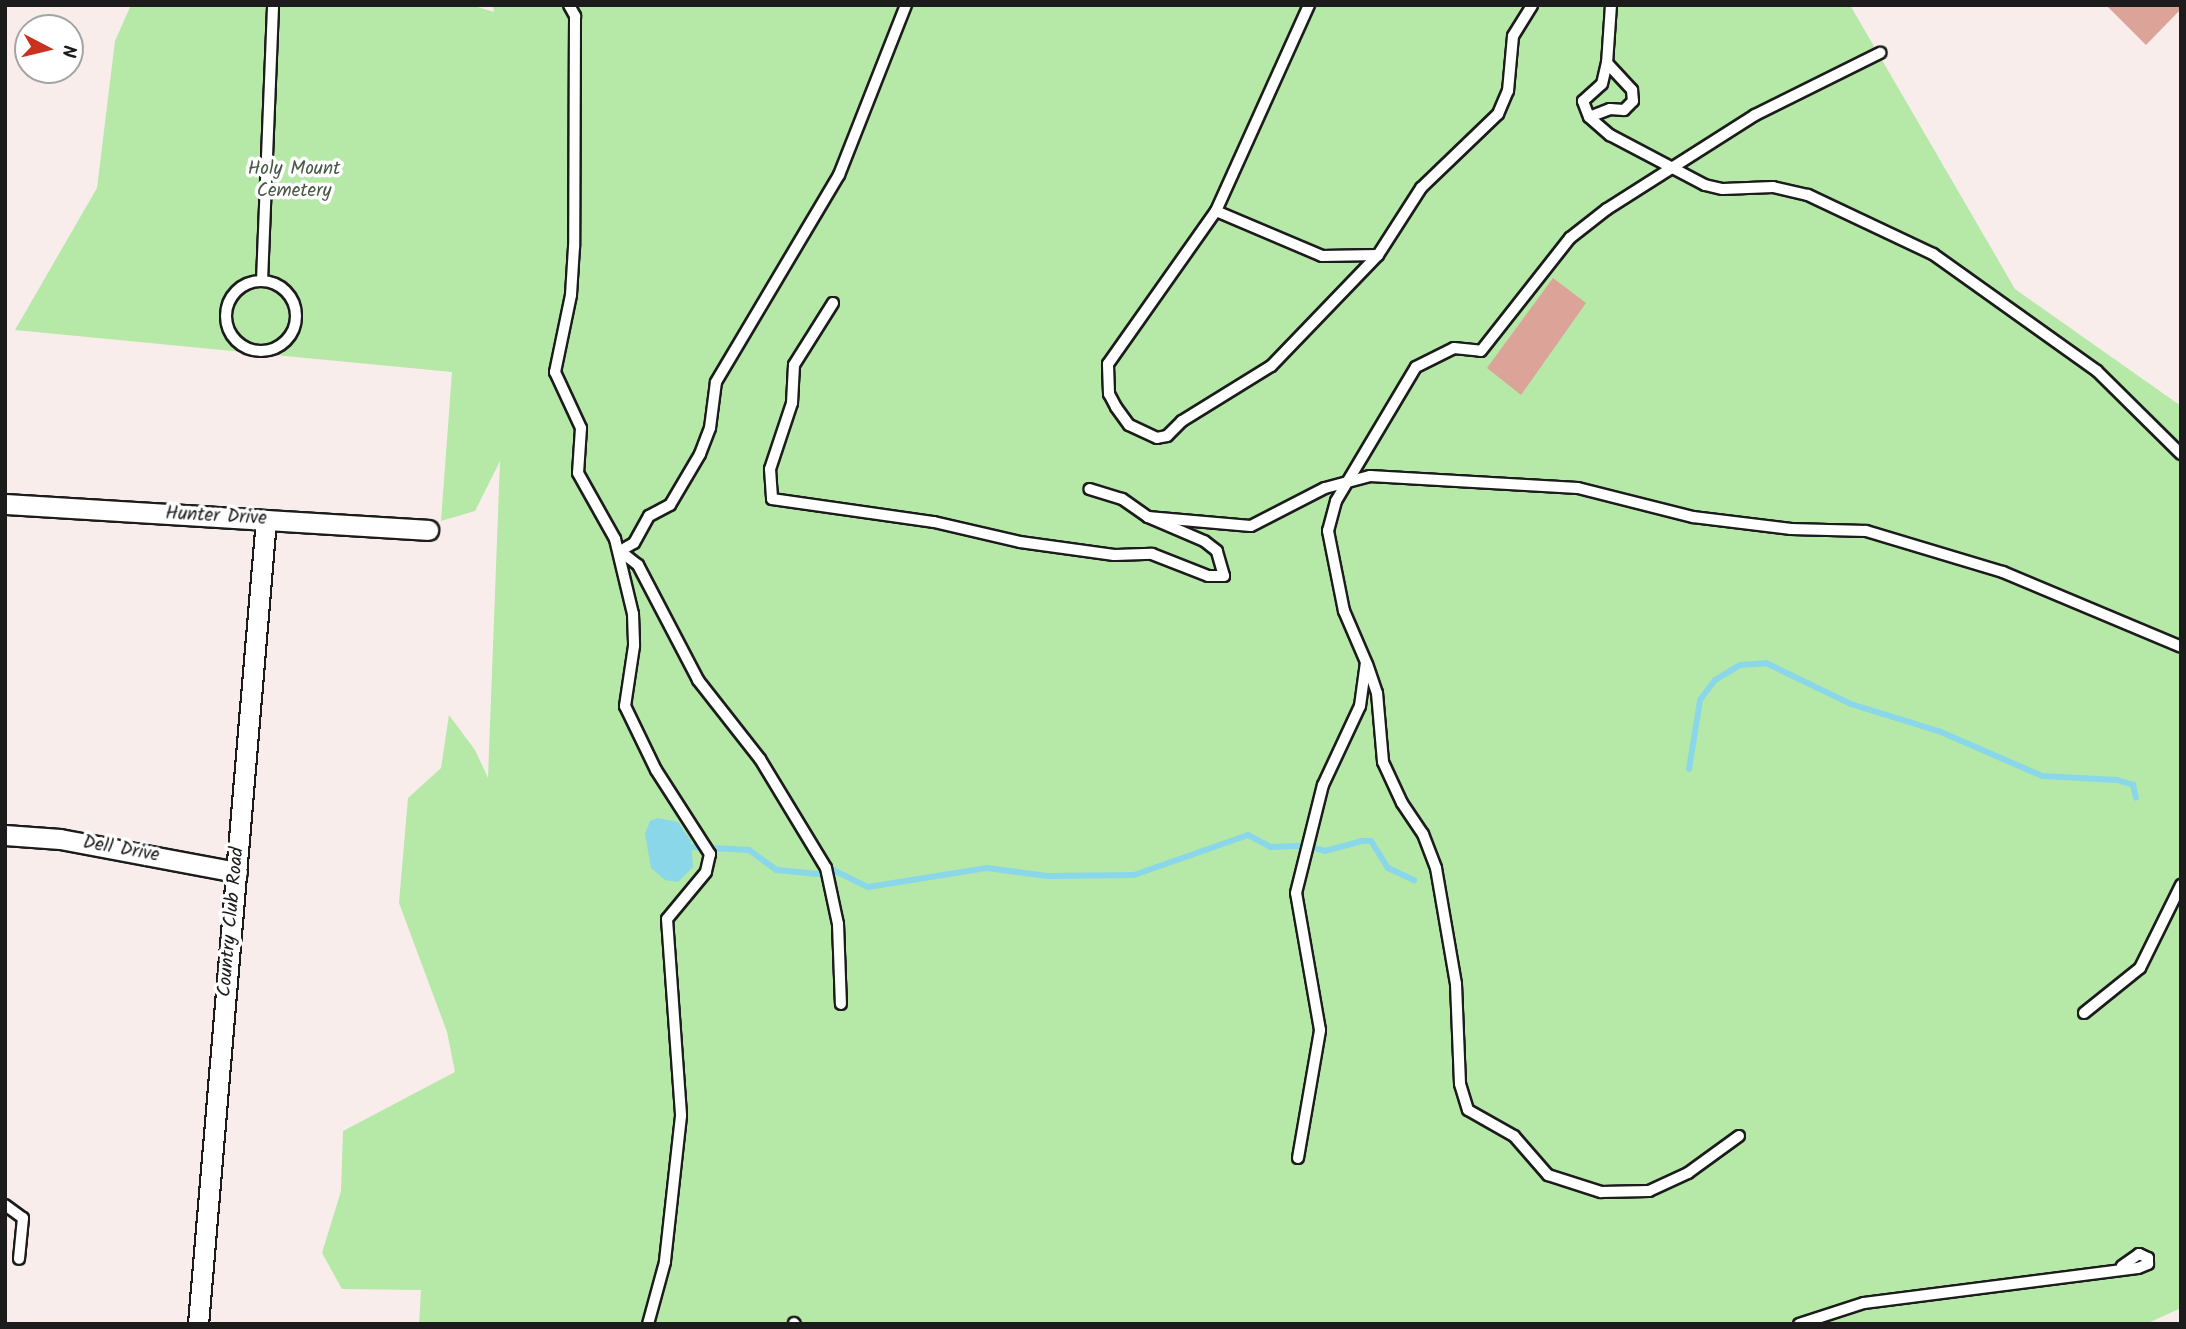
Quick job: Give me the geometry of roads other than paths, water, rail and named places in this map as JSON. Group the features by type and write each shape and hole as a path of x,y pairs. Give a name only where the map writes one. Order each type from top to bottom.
{"street":[{"name":"Hunter Drive","path":"5,504 428,530"},
{"name":"Country Club Road","path":"198,1324 266,520"},
{"name":"Dell Drive","path":"5,835 60,839 237,872"}],"lane":[{"path":"262,281 273,5"},
{"path":"569,5 575,16 574,247 571,295 555,372 581,428 578,473 620,551 633,614 634,646 625,706 656,771 710,854 706,872 667,919 681,1116 665,1262 648,1324"},
{"path":"620,551 634,543 649,516 670,505 700,454 710,428 716,382 839,175 906,5"},
{"path":"1309,5 1216,211 1108,364 1109,394 1116,407 1129,425 1157,438 1167,436 1182,421 1271,366 1378,255 1421,188 1498,114 1508,91 1513,36 1532,5"},
{"path":"1611,5 1607,62 1602,84 1583,101 1589,117 1610,135 1676,169 1723,189 1773,187 1808,195 1933,254 2097,371 2181,454"},
{"path":"1739,1136 1688,1173 1650,1191 1601,1192 1548,1175 1514,1136 1468,1110 1460,1084 1456,984 1436,868 1423,834 1402,803 1383,762 1377,693 1344,611 1328,531 1336,500 1416,368 1454,348 1481,351 1570,238 1607,209 1676,169 1755,116 1880,53"},
{"path":"1589,117 1610,109 1624,110 1633,102 1632,90 1607,62"},
{"path":"1216,211 1322,256 1378,255"},
{"path":"262,281 278,284 289,294 296,312 290,335 263,351 244,347 232,337 226,316 233,294 262,281"},
{"path":"833,303 794,365 792,403 770,469 772,499 934,522 1020,542 1114,555 1152,554 1208,576 1224,576 1217,551 1148,517 1122,499 1089,489"},
{"path":"1148,517 1251,526 1310,495 1346,482 1381,476 1578,488 1693,517 1791,529 1866,531 2003,572 2181,647"},
{"path":"620,551 638,565 698,680 760,759 826,868 838,924 841,1004"},
{"path":"1298,1158 1320,1030 1296,892 1323,785 1360,706 1366,662"},
{"path":"2084,1013 2140,968 2181,885"},
{"path":"5,1205 23,1218 19,1259"},
{"path":"1799,1324 1864,1303 2122,1266"}],"water":[{"path":"658,818 678,822 691,841 693,867 678,882 665,880 651,868 645,834 650,821"}],"waterway":[{"path":"1689,769 1700,700 1715,680 1740,665 1766,663 1851,704 1941,732 2042,776 2117,780 2133,785 2136,798"},
{"path":"693,847 749,850 777,870 818,874 833,870 868,887 987,868 1047,876 1134,875 1248,835 1271,847 1304,846 1325,851 1371,841 1388,868 1414,880"}],"park label":[{"name":"Holy Mount Cemetery","path":"294,181"}]}
